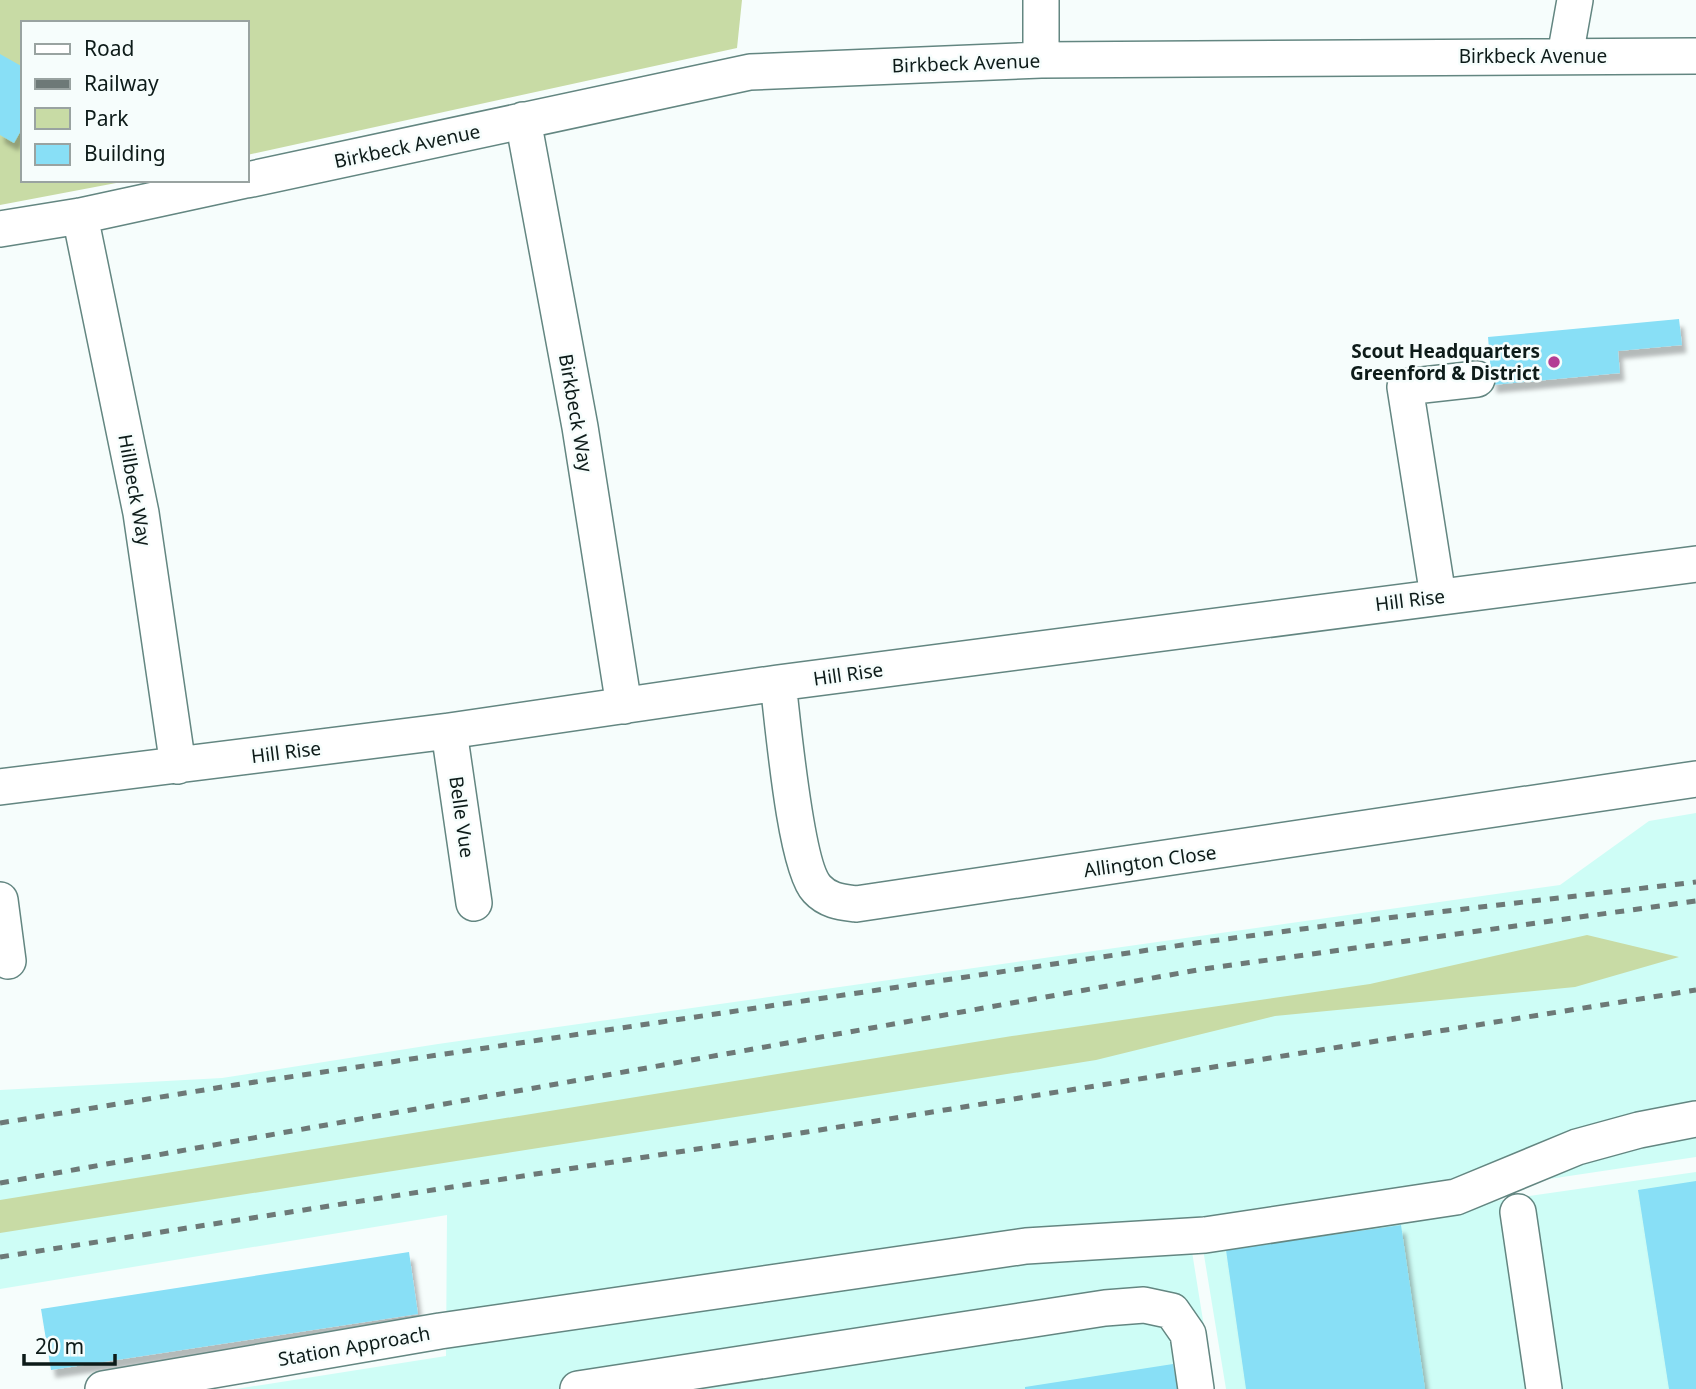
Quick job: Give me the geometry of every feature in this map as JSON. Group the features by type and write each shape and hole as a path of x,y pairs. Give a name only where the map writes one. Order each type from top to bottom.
{"street":[{"path":"1041,0 1041,60"},
{"path":"1565,56 1575,0"},
{"name":"Birkbeck Avenue","path":"248,180 750,72 1041,60 1696,56"},
{"name":"Birkbeck Way","path":"523,120 580,427 624,706"},
{"name":"Birkbeck Avenue","path":"0,229 80,216 237,182"},
{"name":"Hillbeck Way","path":"80,216 141,513 178,766"},
{"path":"1438,596 1405,387 1477,379"},
{"name":"Hill Rise","path":"0,787 449,731 778,683 1696,564"},
{"name":"Allington Close","path":"778,683 798,835 806,871 817,889 834,902 856,904 1696,779"},
{"name":"Belle Vue","path":"449,731 474,903"},
{"path":"0,900 8,961"},
{"name":"Station Approach","path":"103,1389 440,1331 1026,1246 1205,1235 1455,1197 1577,1147 1639,1130 1696,1119"},
{"path":"1518,1213 1544,1389"},
{"path":"578,1389 1105,1308 1144,1306 1172,1311 1188,1334 1196,1389"}],"shaded area":[{"path":"1696,813 1696,1157 1189,1233 1214,1389 236,1389 446,1356 447,1215 0,1289 0,1090 222,1078 438,1044 1560,885 1649,821"},
{"path":"1696,1172 1696,1389 1226,1389 1202,1243"}],"green space":[{"path":"0,0 742,0 737,48 248,155 248,21 21,21 21,182 121,182 0,205"},
{"path":"1587,935 1679,957 1575,987 1275,1016 1096,1060 0,1233 0,1200 1012,1036 1370,984"}],"building":[{"path":"0,54 21,66 21,131 14,143 0,135"},
{"name":"Scout Headquarters Greenford & District","path":"1679,319 1682,345 1618,351 1620,373 1492,385 1488,337"},
{"path":"1696,1181 1696,1389 1669,1389 1638,1190"},
{"path":"1401,1225 1425,1389 1246,1389 1226,1250"},
{"path":"409,1252 418,1314 51,1370 41,1309"},
{"path":"1173,1364 1177,1389 1025,1389 1025,1387"}],"railway":[{"path":"0,1123 235,1085 1196,943 1696,882"},
{"path":"0,1183 1203,969 1696,901"},
{"path":"0,1257 1696,990"}],"place":[{"name":"Scout Headquarters Greenford & District","path":"1554,362"}]}
